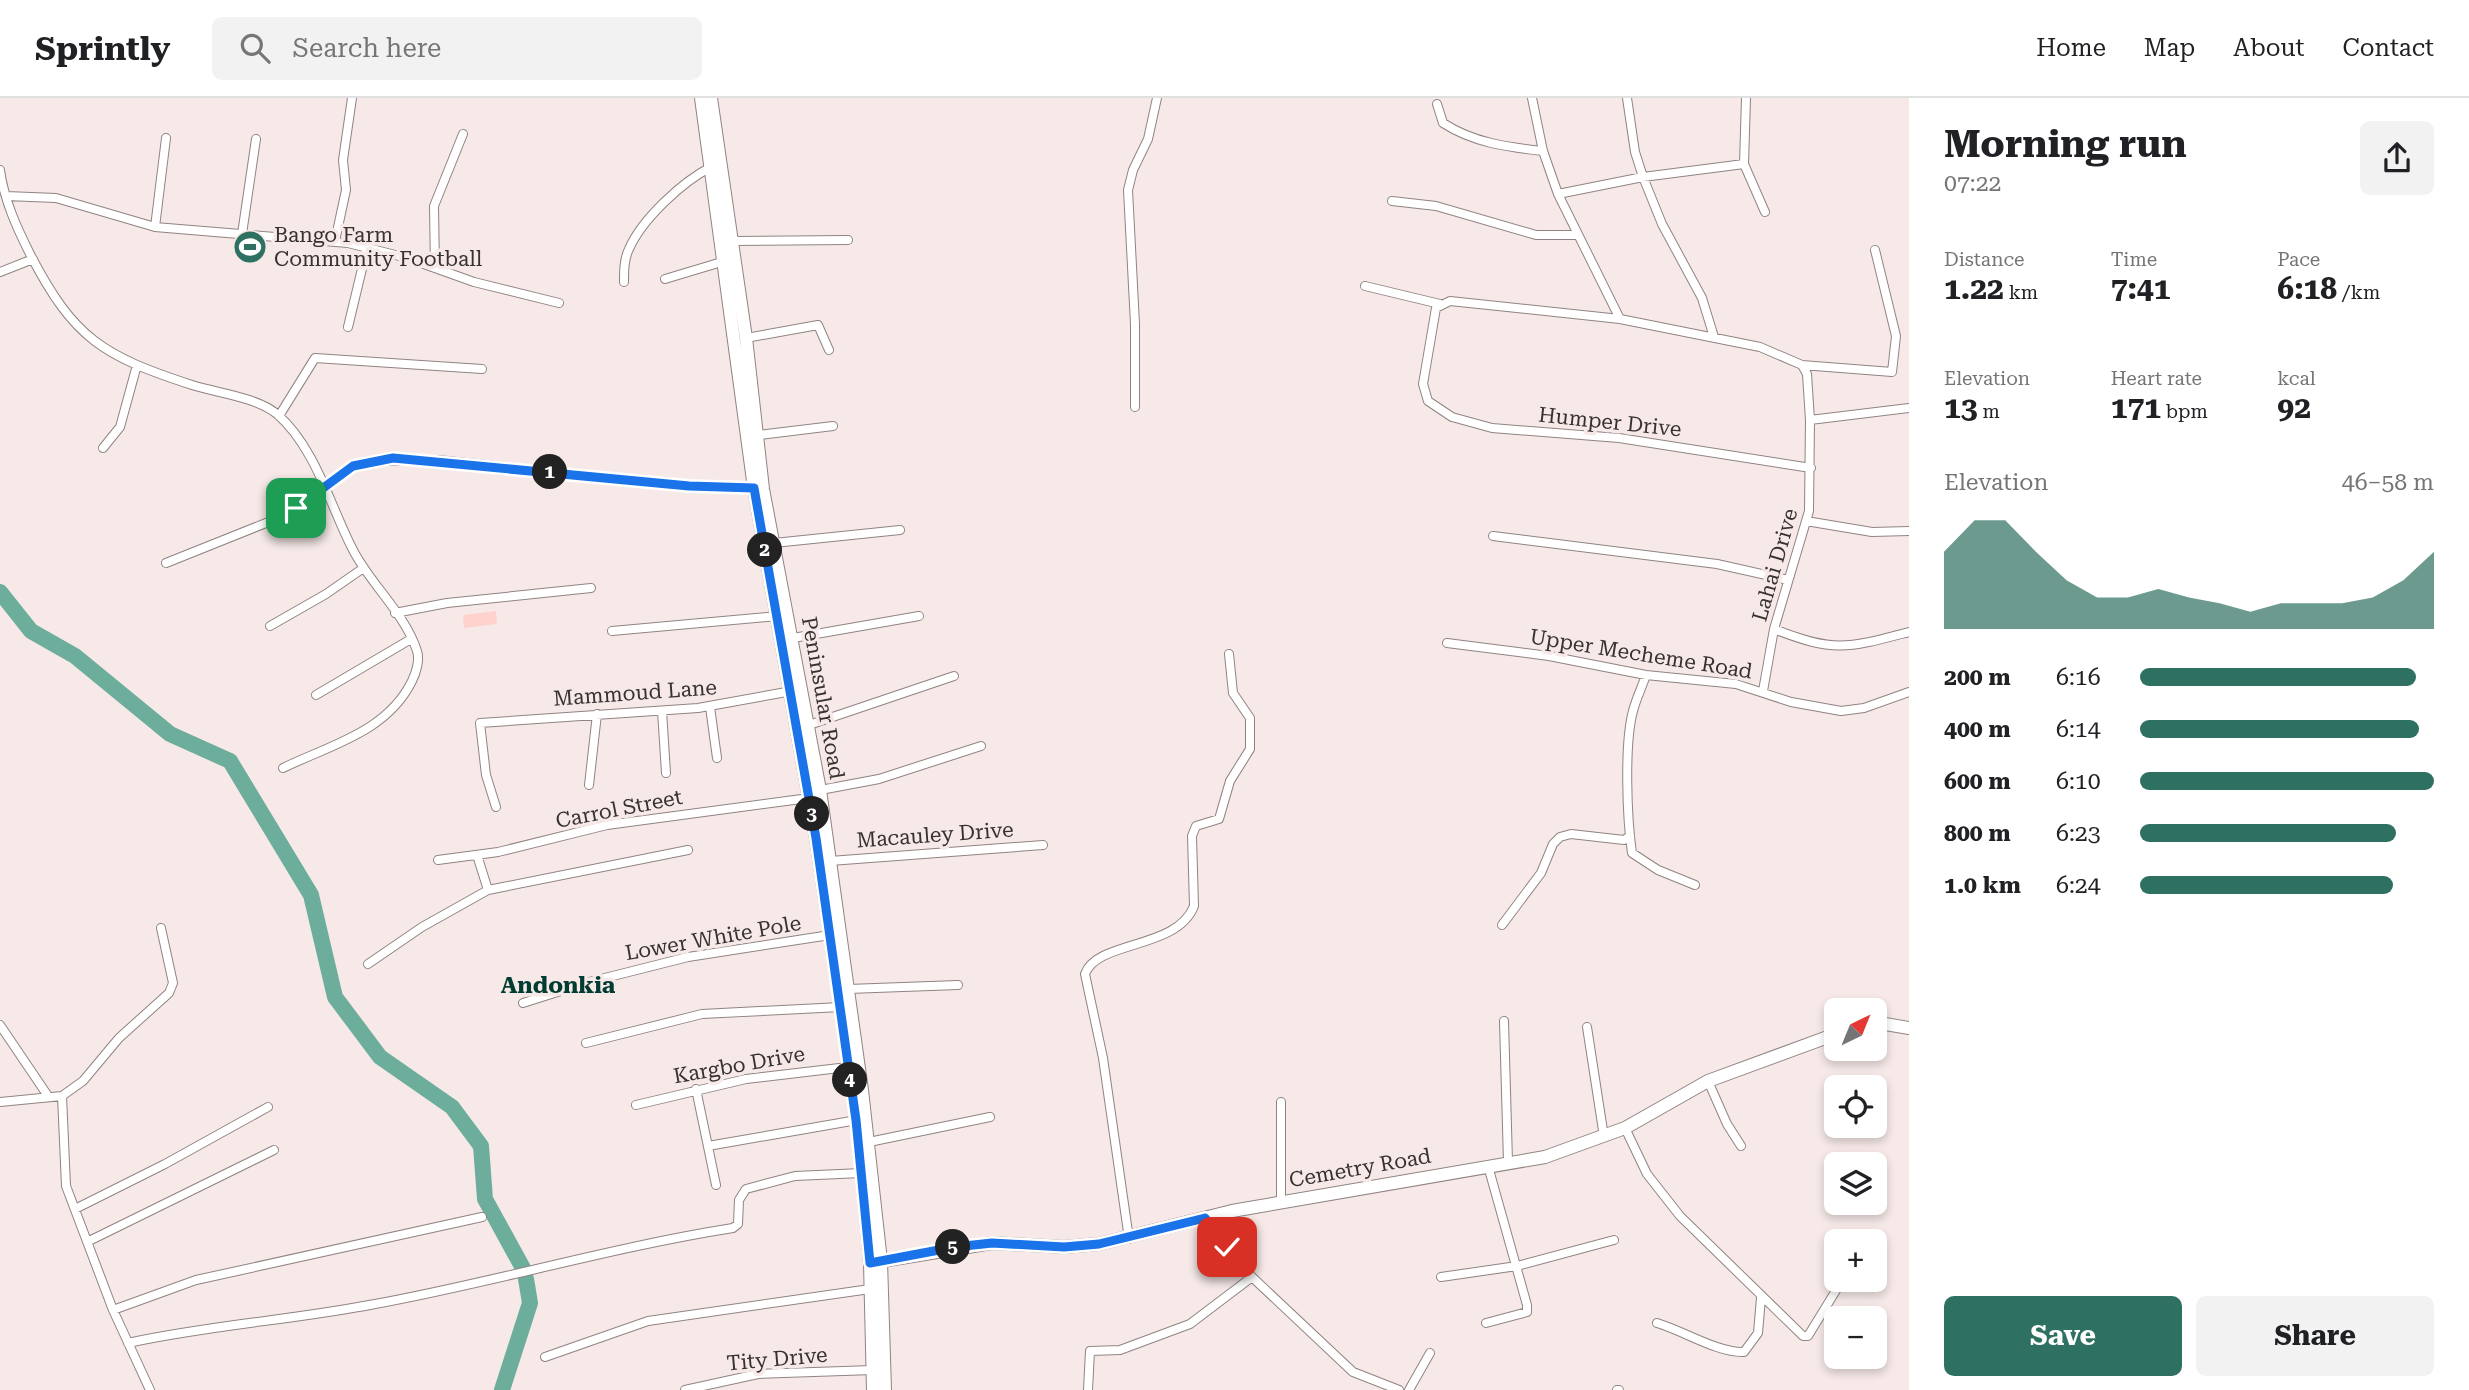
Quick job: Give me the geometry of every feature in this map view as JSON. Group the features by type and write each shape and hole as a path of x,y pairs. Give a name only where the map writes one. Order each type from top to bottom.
{"main road":[{"name":"Peninsular Road","path":"701,98 754,488 812,793 830,861 869,1142 885,1390"},
{"name":"Peninsular Road","path":"711,98 759,435 763,489 809,725 812,793 876,1262 870,1289 873,1390"},
{"path":"1887,1024 1909,1028"},
{"name":"Cemetry Road","path":"876,1262 992,1243 1064,1247 1129,1239 1205,1218 1281,1202 1567,1152 1625,1128 1708,1081 1824,1038"}],"street":[{"path":"335,241 346,190 342,160 352,98"},
{"path":"1135,407 1135,324 1128,190 1133,170 1148,139 1157,98"},
{"path":"1532,98 1543,151 1558,194 1575,234 1620,319"},
{"path":"1627,98 1635,152 1643,177 1662,224 1702,298 1714,338"},
{"path":"1746,98 1744,164 1765,212"},
{"path":"1437,104 1443,123 1455,131 1495,145 1543,151"},
{"path":"435,268 433,206 463,134"},
{"path":"155,227 166,138"},
{"path":"242,234 256,139"},
{"path":"1558,194 1643,177 1744,164"},
{"path":"624,282 629,248 646,225 665,201 692,176 711,167"},
{"path":"0,170 1,184 33,259 70,321 107,351 137,365 256,404 279,416 307,453 325,486 362,569 395,613 417,651 415,675 401,699 387,715 371,727 284,768"},
{"path":"6,196 56,198 155,227 335,241 435,268 474,282 559,303"},
{"path":"1392,201 1436,206 1536,235 1575,234"},
{"path":"732,241 848,240"},
{"path":"348,327 367,248"},
{"path":"1366,286 1440,304 1462,302 1620,319 1760,347 1802,365 1892,372 1896,336 1875,250"},
{"path":"0,272 33,259"},
{"path":"665,279 725,261"},
{"name":"Humper Drive","path":"1440,304 1434,318 1423,384 1428,401 1440,411 1480,426 1619,438 1811,468"},
{"path":"746,338 818,325 829,350"},
{"path":"279,416 312,361 320,357 482,369"},
{"path":"103,448 120,427 137,365"},
{"name":"Lahai Drive","path":"1763,691 1774,629 1806,521 1811,493 1807,374 1802,365"},
{"path":"1810,420 1909,408"},
{"path":"759,435 833,426"},
{"path":"166,563 281,517 353,466 393,458 689,486 754,488"},
{"path":"1806,521 1872,532 1909,531"},
{"path":"774,543 900,530"},
{"path":"1493,536 1717,564 1788,580"},
{"path":"270,626 326,594 362,569"},
{"path":"395,613 447,603 591,588"},
{"path":"612,631 778,616"},
{"path":"793,638 919,616"},
{"path":"1774,629 1805,641 1843,648 1869,644 1909,632"},
{"path":"316,695 411,639"},
{"name":"Upper Mecheme Road","path":"1447,643 1549,656 1646,675 1715,681 1763,691 1791,702 1841,711 1864,708 1909,692"},
{"path":"1129,1239 1103,1058 1085,974 1100,958 1163,935 1191,913 1194,899 1192,836 1196,826 1219,819 1230,781 1250,748 1250,718 1233,693 1229,654"},
{"path":"1646,675 1632,712 1630,729 1632,853 1658,870 1695,885"},
{"path":"809,725 954,676"},
{"name":"Mammoud Lane","path":"496,807 486,775 480,723 710,707 792,691"},
{"path":"710,707 718,758"},
{"path":"662,711 666,773"},
{"path":"589,785 597,714"},
{"name":"Carrol Street","path":"438,860 477,855 607,825 812,793 896,775 981,746"},
{"path":"1502,925 1541,873 1553,844 1560,837 1572,834 1624,840 1630,836"},
{"name":"Macauley Drive","path":"830,861 1043,845"},
{"path":"368,964 422,927 488,890 688,850"},
{"path":"477,855 488,890"},
{"path":"0,1102 62,1096 95,1070 119,1038 172,989 161,928"},
{"name":"Lower White Pole","path":"523,1003 600,978 688,957 830,935"},
{"path":"848,989 958,985"},
{"path":"586,1044 702,1014 841,1007"},
{"path":"1504,1021 1508,1162"},
{"path":"0,1025 48,1096"},
{"path":"1587,1027 1604,1137"},
{"name":"Kargbo Drive","path":"636,1105 696,1089 797,1071 848,1067"},
{"path":"1708,1081 1727,1124 1741,1146"},
{"path":"696,1089 716,1185"},
{"path":"62,1096 63,1170 113,1310 150,1390"},
{"path":"1281,1102 1281,1202"},
{"path":"75,1209 165,1164 268,1107"},
{"path":"869,1142 990,1117"},
{"path":"708,1146 856,1120"},
{"path":"1625,1128 1647,1174 1667,1199 1761,1298 1805,1336 1834,1292"},
{"path":"89,1241 274,1150"},
{"path":"1486,1323 1527,1312 1517,1266 1488,1166"},
{"path":"128,1343 174,1333 376,1304 646,1243 733,1228 739,1219 739,1200 746,1189 795,1177 862,1173"},
{"path":"113,1310 196,1280 482,1217"},
{"path":"1205,1218 1252,1277 1353,1372 1399,1390"},
{"path":"1441,1277 1517,1266 1614,1241"},
{"path":"1088,1390 1090,1351 1120,1350 1190,1324 1252,1277"},
{"path":"545,1357 648,1321 870,1289"},
{"path":"1657,1323 1686,1332 1718,1349 1744,1352 1758,1333 1761,1298"},
{"path":"1409,1390 1430,1353"},
{"name":"Tity Drive","path":"685,1390 758,1374 873,1370"}],"shaded area":[{"path":"496,611 497,624 464,628 463,615"}],"waterway":[{"path":"0,592 31,631 75,656 170,734 230,761 311,895 335,997 380,1057 452,1107 481,1146 485,1199 524,1270"},
{"path":"502,1390 530,1303 526,1279"}],"place":[{"name":"Bango Farm Community Football","path":"250,247"}],"district":[{"name":"Andonkia","path":"558,985"}],"route":[{"path":"296,508 353,466 393,458 438,460 604,479 754,488 816,838 856,1120 870,1263 992,1243 1064,1247 1099,1244 1129,1239 1205,1218 1227,1247"}]}
